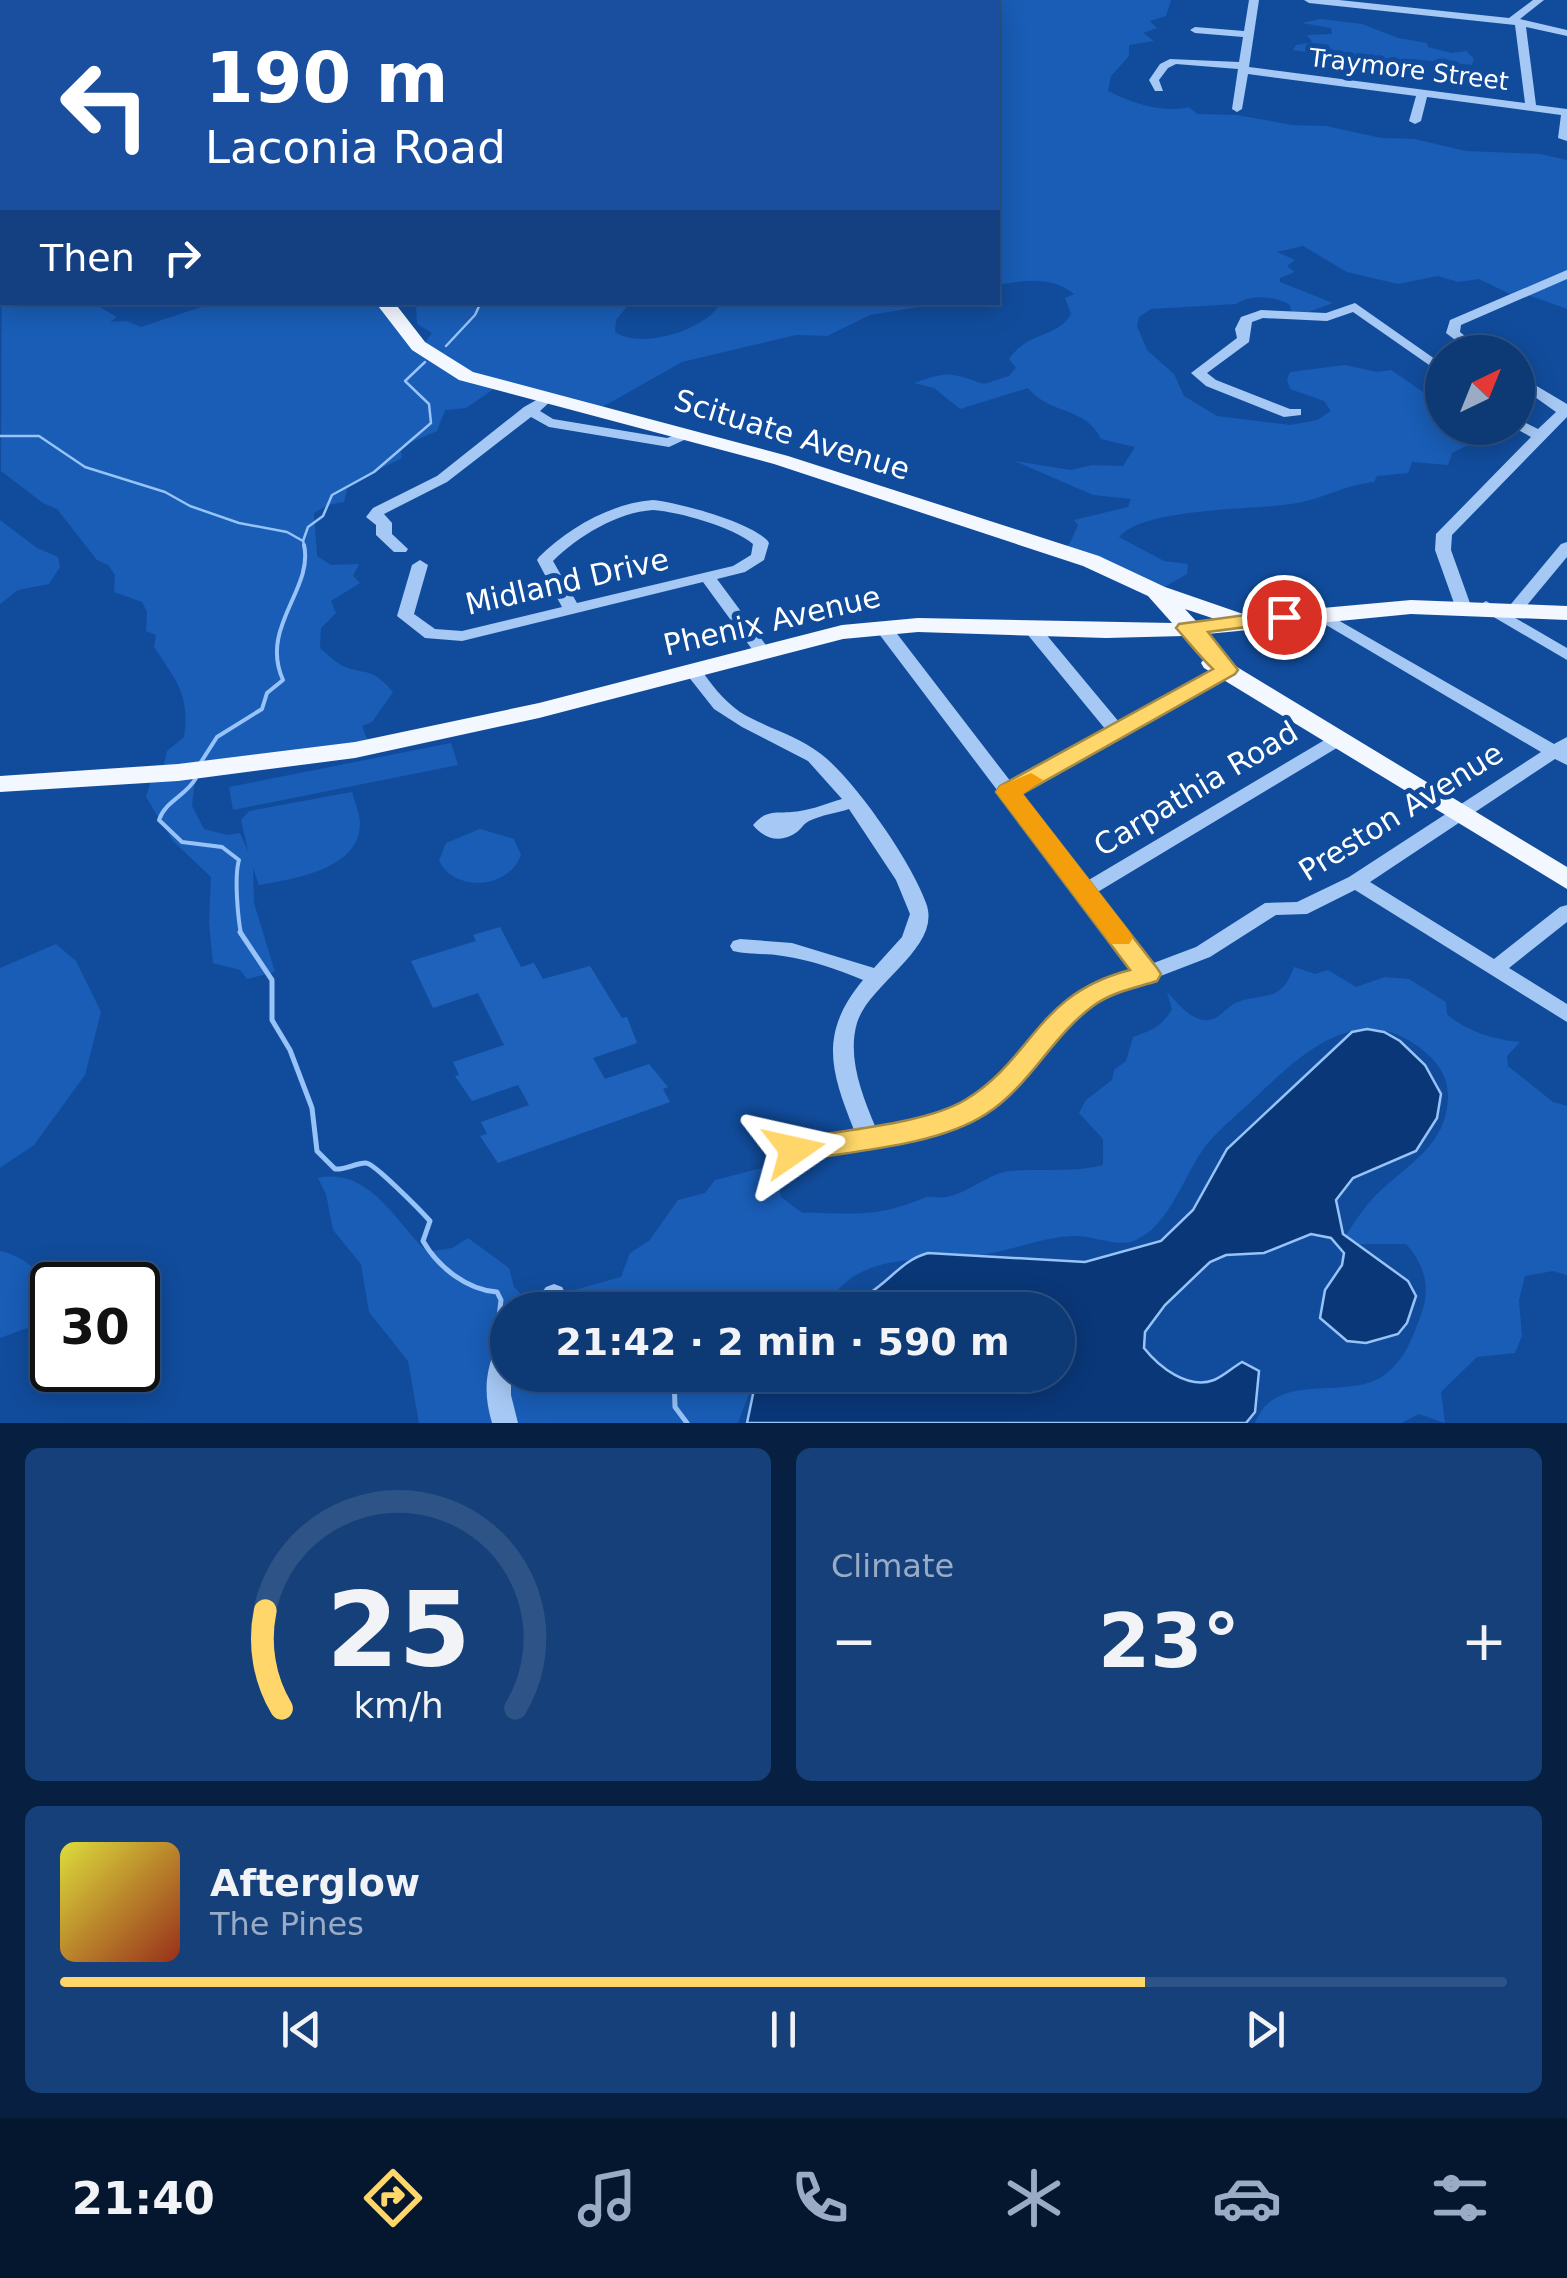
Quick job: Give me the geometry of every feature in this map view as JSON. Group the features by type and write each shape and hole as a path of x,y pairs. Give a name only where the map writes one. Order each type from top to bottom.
{"main road":[{"name":"Scituate Avenue","path":"386,305 410,340 436,362 538,404 690,434 1060,549 1156,592 1187,628 1183,639 1227,670"},
{"path":"1156,592 1215,613 1251,620"},
{"name":"Phenix Avenue","path":"0,784 323,755 521,715 763,652 882,626 927,622 1141,632 1317,613 1474,606 1567,612"},
{"path":"1227,670 1567,880"}],"street":[{"path":"1237,109 1254,0"},
{"path":"1309,0 1516,21 1567,33"},
{"path":"1516,21 1539,0"},
{"path":"1516,21 1530,107"},
{"path":"1195,30 1249,35"},
{"name":"Traymore Street","path":"1159,88 1154,80 1164,66 1174,61 1567,113"},
{"path":"1415,121 1422,94"},
{"path":"1564,138 1567,113"},
{"path":"1456,335 1454,323 1567,274"},
{"path":"1296,412 1289,414 1211,383 1198,372 1244,340 1242,329 1246,320 1261,314 1311,319 1356,307 1425,358"},
{"path":"1535,390 1566,411 1444,534 1443,550 1474,606 1567,655"},
{"path":"400,549 384,535 384,523 374,516 442,478 538,404"},
{"path":"1535,433 1540,436"},
{"path":"573,610 544,560 554,549 636,506 672,508 742,530 760,540 761,551 748,564 708,578"},
{"path":"1517,607 1567,547"},
{"name":"Midland Drive","path":"420,565 406,616 431,634 462,636 708,578 763,652"},
{"path":"1317,613 1563,751"},
{"path":"882,626 1148,974"},
{"path":"1029,626 1118,732"},
{"path":"1008,792 1227,670"},
{"path":"693,672 707,695 725,713 819,760 908,883 920,913 917,928 898,957 874,976 855,1003 843,1038 858,1113 868,1136"},
{"name":"Carpathia Road","path":"1084,891 1339,739"},
{"name":"Preston Avenue","path":"794,1150 943,1122 973,1109 1000,1090 1057,1021 1086,997 1202,952 1272,908 1300,909 1356,882 1563,751"},
{"path":"800,818 852,802"},
{"path":"1356,882 1567,1014"},
{"path":"1494,969 1567,912"},
{"path":"740,946 776,945 813,952 874,976"},
{"path":"497,1392 505,1423"}],"shaded area":[{"path":"1000,0 1171,0 1166,16 1150,21 1157,28 1143,33 1154,41 1129,45 1129,56 1111,76 1108,91 1136,103 1157,108 1189,107 1197,114 1326,126 1466,151 1540,154 1567,160 1567,309 1528,295 1512,295 1479,279 1458,282 1438,276 1398,284 1347,272 1303,246 1277,252 1295,260 1287,266 1295,272 1280,278 1280,282 1333,303 1292,318 1290,305 1263,297 1236,304 1151,309 1139,317 1137,326 1147,350 1174,374 1184,396 1217,416 1291,425 1317,420 1331,411 1324,401 1290,389 1290,372 1345,365 1377,372 1391,370 1425,393 1425,445 1469,445 1452,453 1448,465 1412,462 1408,473 1377,476 1374,482 1301,502 1173,515 1132,528 1119,537 1164,561 1188,564 1187,574 1156,592 1061,551 1070,543 1078,525 1074,520 1128,507 1131,499 1093,495 1015,461 1071,470 1092,465 1123,466 1135,447 1101,439 1086,421 1046,402 1028,388 960,409 934,388 914,383 950,374 984,384 1009,376 1016,368 1009,359 1017,350 1058,327 1071,314 1065,298 1074,294 1047,282 1000,285"},
{"path":"1321,19 1362,24 1452,53 1466,51 1474,59 1472,65 1412,59 1395,69 1360,61 1321,61 1314,53 1293,50 1296,45 1312,42 1307,35 1332,34 1331,28 1302,23"},
{"path":"2,305 96,305 117,317 110,322 127,321 141,327 207,305 387,305 421,348 432,333 417,324 416,305 628,305 616,320 615,332 641,339 688,329 719,305 931,305 870,315 827,336 796,335 682,362 597,410 497,387 466,408 445,410 437,431 400,447 402,458 348,485 344,502 314,513 317,556 331,565 359,564 353,576 360,583 331,601 336,613 321,628 320,648 341,665 378,678 393,692 372,722 362,726 370,747 196,771 192,806 204,829 228,835 240,833 248,851 241,820 249,811 352,792 359,815 357,839 337,862 305,875 259,885 253,868 254,903 275,972 247,979 240,970 213,963 209,922 211,877 173,841 146,797 153,774 162,772 167,751 184,737 185,722 180,689 154,647 156,635 146,631 147,612 142,602 114,592 115,575 108,565 97,560 57,509 1,471"},
{"path":"0,520 37,548 58,557 60,567 49,584 18,590 0,604"},
{"path":"451,743 458,765 233,810 229,787"},
{"path":"480,829 514,839 521,855 515,866 494,880 481,883 457,878 439,861 446,843"},
{"path":"56,944 76,961 101,1012 85,1075 34,1145 0,1168 0,968"},
{"path":"1294,967 1315,974 1328,970 1356,987 1385,977 1409,979 1446,1002 1447,1014 1462,1025 1491,1037 1520,1042 1507,1056 1508,1066 1553,1102 1567,1106 1567,1275 1553,1271 1525,1276 1519,1300 1522,1336 1515,1353 1477,1357 1441,1392 1445,1423 1419,1414 1401,1423 1255,1423 1265,1406 1279,1396 1353,1386 1386,1374 1403,1354 1421,1315 1426,1295 1424,1277 1406,1244 1357,1244 1345,1237 1375,1196 1433,1141 1446,1114 1446,1083 1434,1061 1401,1036 1378,1030 1356,1030 1334,1037 1293,1063 1207,1144 1168,1210 1136,1240 1122,1243 1065,1237 987,1254 896,1262 855,1276 837,1292 567,1292 621,1277 630,1253 649,1241 678,1200 705,1193 715,1180 762,1168 789,1151 805,1154 778,1180 781,1197 802,1213 880,1211 927,1197 955,1195 1010,1171 1103,1165 1103,1139 1079,1113 1086,1100 1112,1080 1114,1070 1126,1061 1133,1037 1156,1027 1168,1015 1172,1009 1167,992 1188,1013 1209,1020 1238,1002 1277,992"},
{"path":"1352,1032 1384,1032 1400,1041 1425,1065 1441,1094 1437,1118 1416,1151 1353,1178 1336,1200 1343,1234 1408,1281 1416,1296 1407,1323 1398,1334 1366,1343 1347,1341 1320,1318 1325,1290 1342,1265 1344,1253 1331,1238 1311,1234 1264,1253 1226,1255 1210,1262 1165,1305 1145,1332 1144,1348 1166,1369 1184,1379 1214,1380 1242,1362 1259,1371 1255,1412 1246,1423 747,1423 753,1392 1075,1392 1075,1292 871,1292 928,1253 1085,1262 1161,1241 1193,1210 1227,1149"},
{"path":"336,1177 367,1189 427,1252 452,1248 468,1238 509,1268 519,1292 490,1292 490,1392 750,1392 738,1423 419,1423 408,1361 369,1312 361,1264 333,1230 326,1194 318,1178"},
{"path":"0,1251 30,1266 30,1327 0,1338"}],"building":[{"path":"500,927 521,967 534,963 543,979 590,966 622,1018 627,1017 637,1043 593,1058 605,1079 649,1064 668,1087 663,1089 670,1102 498,1163 480,1136 487,1134 481,1122 529,1105 518,1085 472,1101 455,1076 459,1075 453,1062 504,1045 478,993 433,1008 411,961 476,941 473,935"}],"waterway":[{"path":"446,346 480,305"},
{"path":"303,541 308,527 323,516 332,495 374,472 431,423 429,404 405,381 425,362"},
{"path":"0,436 39,436 85,467 165,492 190,506 239,523 287,532 303,541"},
{"path":"303,541 305,548"},
{"path":"201,762 217,737 262,709 267,693 283,680 277,661 278,643 302,577 304,545"},
{"path":"196,778 159,820 182,842 222,847 239,860 241,933"},
{"path":"241,933 272,980 272,1020 290,1050 312,1108 317,1151 335,1169 371,1165 430,1221 423,1241 437,1260 464,1282 497,1292"},
{"path":"675,1392 675,1407 687,1423"}],"slow traffic":[{"path":"1031,780 1008,792 1120,938"}],"route":[{"path":"794,1150 943,1122 973,1109 1000,1090 1031,1049 1086,997 1148,974 1008,792 1227,670 1210,654 1200,636 1187,628 1284,617"}]}
